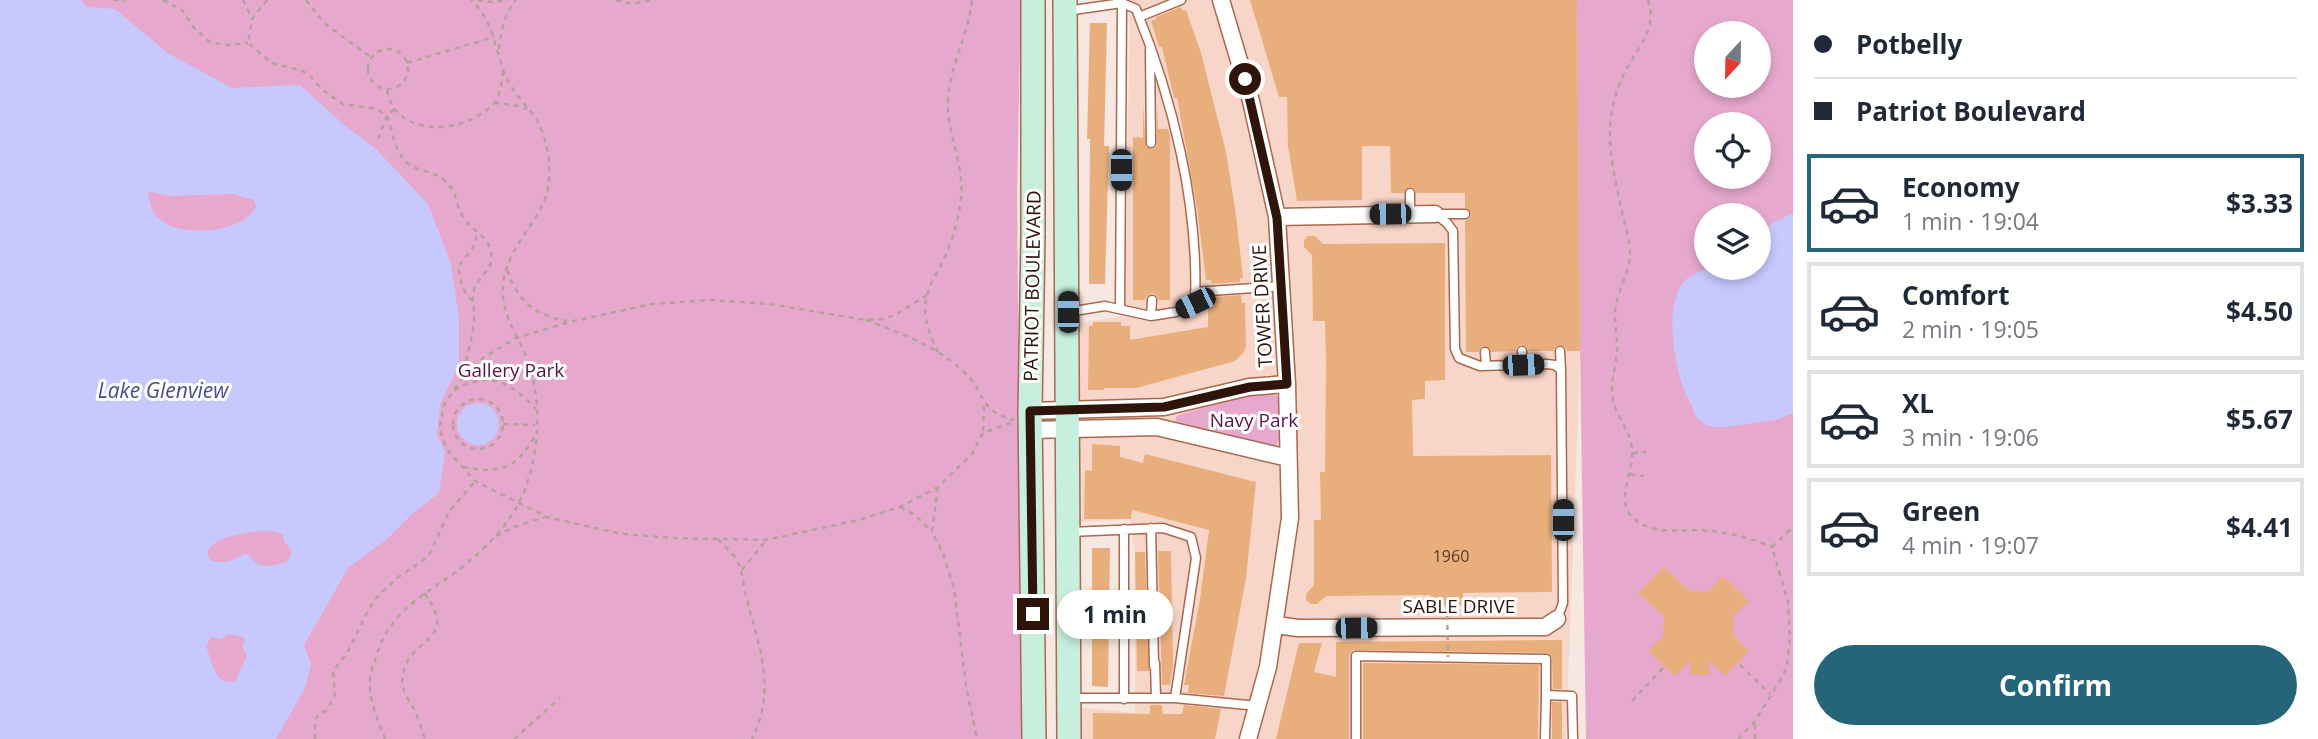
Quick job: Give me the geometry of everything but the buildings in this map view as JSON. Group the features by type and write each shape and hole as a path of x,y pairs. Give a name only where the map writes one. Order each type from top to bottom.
{"main road":[{"name":"PATRIOT BOULEVARD","path":"1033,0 1030,420 1034,739"},
{"name":"PATRIOT BOULEVARD","path":"1065,6 1069,739"}],"street":[{"name":"TOWER DRIVE","path":"1221,0 1251,101 1277,218 1287,384 1290,518 1276,625 1248,739"},
{"path":"1277,218 1435,214"},
{"path":"1030,420 1069,419 1167,406 1250,387 1287,384"},
{"path":"1167,406 1171,431"},
{"path":"1069,419 1171,431 1287,458"},
{"name":"SABLE DRIVE","path":"1276,625 1356,631 1506,633 1547,629"}],"lane":[{"path":"1139,17 1181,0"},
{"path":"1120,309 1122,3"},
{"path":"1065,6 1122,3 1136,9 1149,40 1178,138 1192,234 1195,292 1195,303 1176,312 1152,316 1105,306 1068,312"},
{"path":"1149,40 1151,143"},
{"path":"1410,193 1410,214"},
{"path":"1435,214 1465,214"},
{"path":"1435,214 1447,223 1453,232 1455,349 1459,358 1486,366 1555,365 1561,370"},
{"path":"1195,292 1283,286"},
{"path":"1152,300 1152,316"},
{"path":"1522,351 1523,365"},
{"path":"1547,629 1563,603 1560,351"},
{"path":"1485,352 1486,366"},
{"path":"1151,528 1154,666"},
{"path":"1068,532 1163,528 1191,537 1196,558 1175,698"},
{"path":"1124,529 1124,699"},
{"path":"1154,562 1156,698"},
{"path":"1356,739 1356,656 1546,659 1545,739"},
{"path":"1546,695 1572,696 1573,739"},
{"path":"1069,698 1175,698 1258,706"}],"path":[{"path":"114,0 126,0"},
{"path":"163,0 182,10 194,28 210,42 225,45 248,43 272,63 308,74 324,91 343,104 377,109 387,116 401,157 418,169 441,177 452,186 462,215 476,232 486,239 492,260 487,272 477,284 472,301 474,323 462,378"},
{"path":"243,0 252,19"},
{"path":"248,43 252,19 267,0"},
{"path":"306,0 316,14 337,33 373,58"},
{"path":"385,739 372,699 370,677 381,639 409,604 473,558 508,521 526,486 535,452 537,425 531,372 504,304 503,285 521,237 544,203 548,181 547,149 538,123 509,82 485,17 471,0"},
{"path":"478,0 508,0"},
{"path":"499,51 500,32 505,17 516,0"},
{"path":"616,0 632,4 652,0"},
{"path":"938,352 930,336 925,314 927,295 945,257 961,199 960,165 948,116 948,97 960,49 969,27 972,0"},
{"path":"1648,0 1651,16 1648,32 1620,80 1610,124 1613,160 1630,253 1626,279 1616,307 1617,347 1612,393 1616,412 1629,435 1633,453 1624,494 1626,508 1644,525 1665,530 1728,533 1772,547"},
{"path":"407,63 494,37"},
{"path":"380,51 398,52 407,63 405,78 397,87 387,90 381,88 370,77 369,69 373,58 380,51"},
{"path":"387,90 389,101 400,116 424,127 440,126 469,120 494,103 502,82 503,68"},
{"path":"494,103 527,109"},
{"path":"377,142 387,116 394,109"},
{"path":"472,301 463,289 458,267 476,243 476,232"},
{"path":"507,270 517,292 536,312 569,322"},
{"path":"457,290 463,289"},
{"path":"866,320 920,342 963,371 980,390 984,403 983,433 972,454 938,487 900,507 859,520 766,540 622,534 547,517 475,481 449,452 442,438 440,426 444,405 462,378 483,358 516,338 569,322 652,304 710,300 769,304 866,320 883,319 897,314 927,295"},
{"path":"452,391 464,384 498,380 513,387 536,409"},
{"path":"477,399 493,404 499,410 503,425 496,443 481,450 465,447 454,435 453,427 456,411 469,401 477,399"},
{"path":"983,433 1016,421 996,415 984,403"},
{"path":"503,425 537,425"},
{"path":"463,467 489,472 504,470 517,462 537,433"},
{"path":"1633,453 1646,452"},
{"path":"1629,474 1644,476"},
{"path":"315,739 315,720 327,709 335,694 333,671 347,653 369,609 376,598 397,578 428,557 449,513 475,481"},
{"path":"932,532 938,487"},
{"path":"900,507 915,515 932,532 942,551 954,588 966,685 977,739"},
{"path":"493,538 514,527 547,517"},
{"path":"1772,547 1793,527"},
{"path":"718,539 742,570 746,597 762,653 766,694 753,739"},
{"path":"742,570 766,540"},
{"path":"1738,739 1755,721 1787,666 1790,638 1788,602 1772,547"},
{"path":"424,592 437,613 437,624 429,640 411,655 403,672 402,684 425,739"},
{"path":"1447,605 1448,657"},
{"path":"1740,665 1771,694"},
{"path":"1632,701 1664,668"},
{"path":"514,739 560,698"},
{"path":"1755,721 1755,739"}],"shaded area":[{"path":"1130,0 1577,0 1580,351 1566,739 1080,739 1077,707 1135,713 1135,552 1129,519 1080,522 1072,324 1125,316"}],"green space":[{"name":"Gallery Park","path":"0,0 1021,0 1017,195 1022,739 0,739"},
{"path":"1577,0 1793,0 1793,739 1586,739"},
{"name":"Navy Park","path":"1258,392 1272,394 1281,403 1280,431 1275,449 1175,425 1179,415"}],"water":[{"name":"Lake Glenview","path":"0,0 81,0 87,7 115,9 169,54 232,88 300,85 343,124 376,149 428,204 451,264 459,319 459,365 440,404 437,435 445,452 439,493 413,513 386,540 348,568 304,645 311,665 305,688 276,739 0,739","holes":["148,191 170,196 233,194 254,200 256,207 249,216 224,228 194,231 179,229 157,217","267,530 283,534 284,541 292,551 288,561 275,565 260,565 246,553 230,561 211,561 207,553 211,547 234,536","229,634 243,637 245,640 242,645 247,656 235,682 227,682 218,676 206,647 211,637 221,639"]},
{"path":"1793,213 1793,413 1776,420 1724,427 1707,425 1696,416 1679,374 1673,336 1675,300 1681,286 1694,274 1694,280 1771,280 1773,223"},
{"path":"478,403 493,409 499,424 493,439 478,445 463,439 457,424 463,409"}],"route":[{"path":"1033,614 1030,411 1164,407 1250,387 1287,384 1277,218 1245,79"}]}
